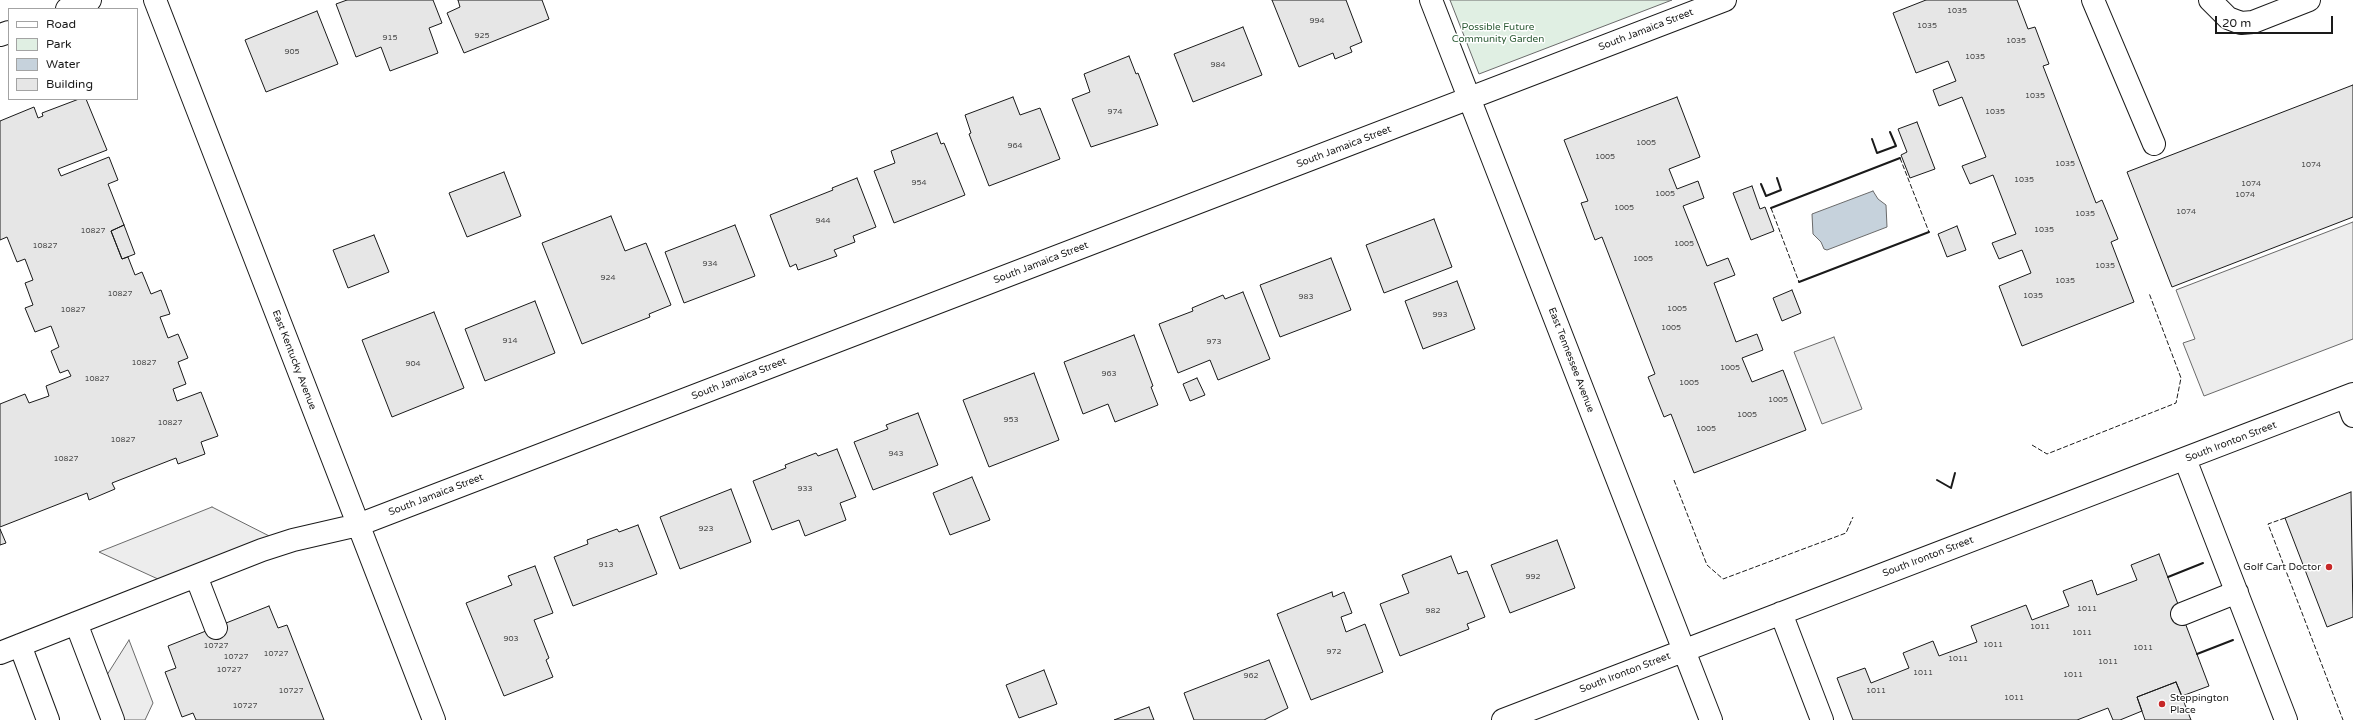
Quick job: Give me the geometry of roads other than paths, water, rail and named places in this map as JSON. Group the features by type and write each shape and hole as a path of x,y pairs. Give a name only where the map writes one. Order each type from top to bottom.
{"street":[{"path":"70,8 90,0"},
{"name":"East Kentucky Avenue","path":"154,0 434,720"},
{"name":"East Tennessee Avenue","path":"1431,0 1711,720"},
{"name":"South Jamaica Street","path":"10,649 283,543 358,525 1725,0"},
{"path":"2093,0 2154,144"},
{"path":"2210,0 2228,18 2241,23 2253,22 2308,0"},
{"name":"South Ironton Street","path":"1503,720 2185,459 2351,402"},
{"path":"2185,459 2286,720"},
{"path":"196,576 216,628"},
{"path":"2182,614 2237,592"},
{"path":"1781,613 1822,720"},
{"path":"76,623 113,720"},
{"path":"10,649 48,720"}],"water":[{"path":"1873,191 1878,199 1886,205 1887,227 1827,250 1824,249 1821,242 1813,234 1812,214"}],"place":[{"name":"Golf Cart Doctor","path":"2329,567"},
{"name":"Steppington Place","path":"2162,704"}],"park label":[{"name":"Possible Future Community Garden","path":"1498,32"}]}
